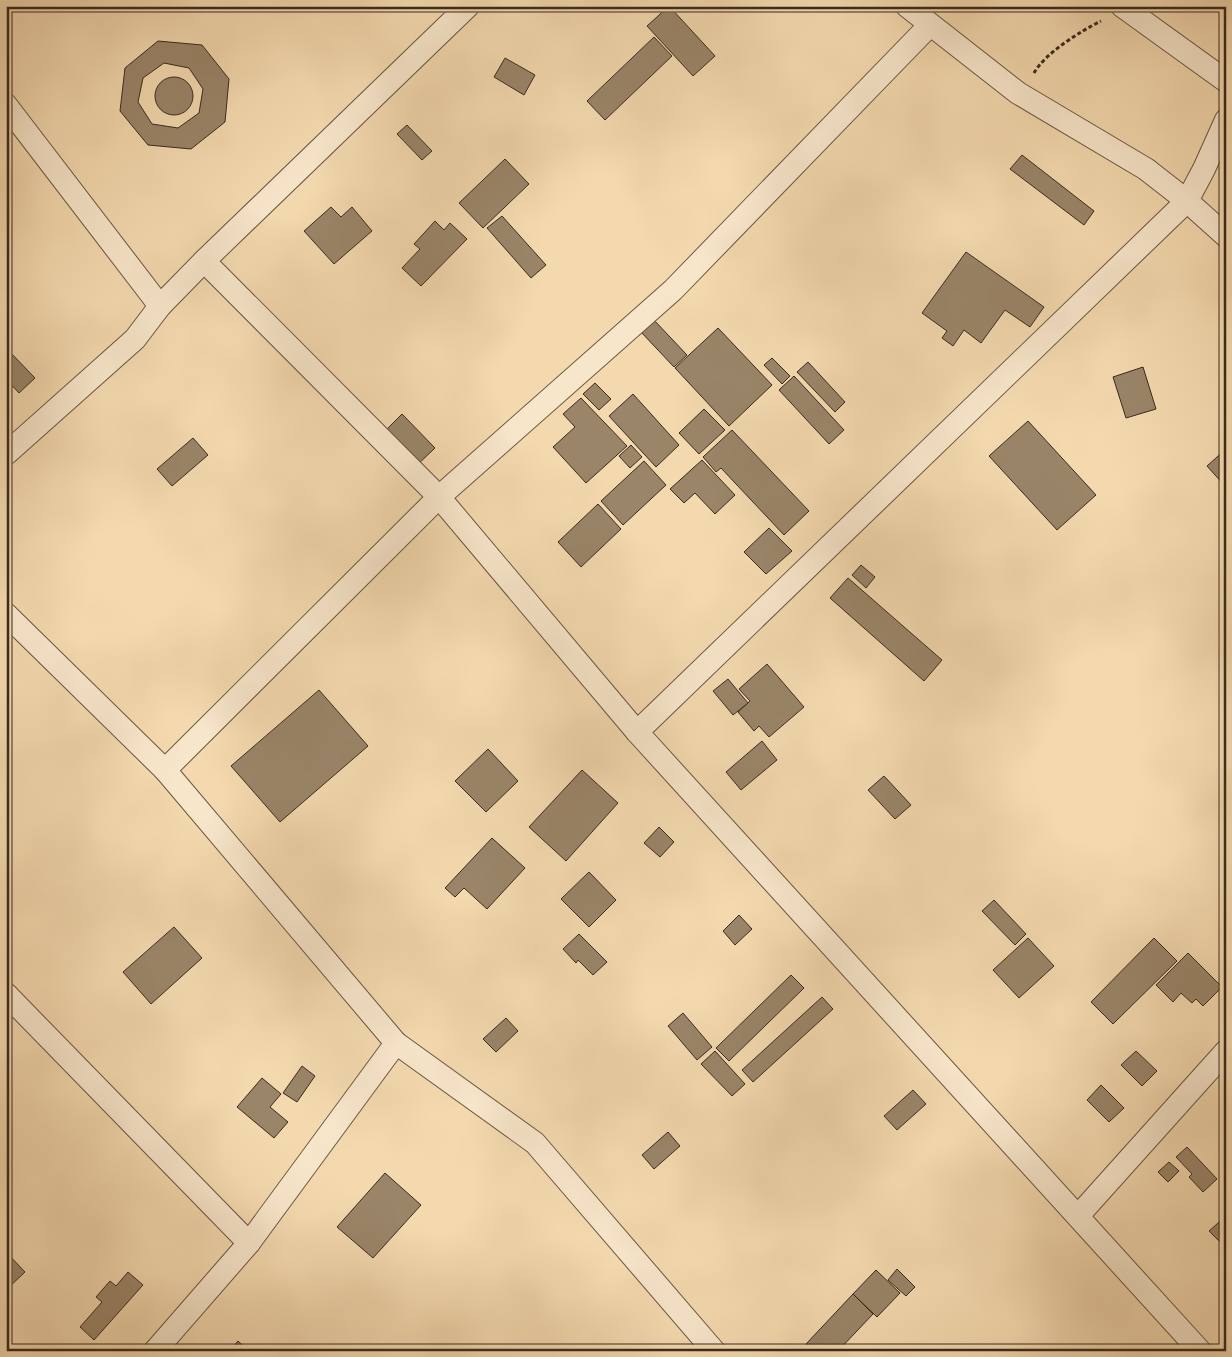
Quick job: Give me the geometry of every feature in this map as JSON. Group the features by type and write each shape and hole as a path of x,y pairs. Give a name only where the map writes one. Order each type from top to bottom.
{"street":[{"path":"6,454 135,339 160,306 204,261 468,6"},
{"path":"907,6 1018,93 1146,169 1187,201 1226,236"},
{"path":"1126,9 1226,81"},
{"path":"165,770 439,497 673,290 930,25"},
{"path":"6,105 160,306"},
{"path":"637,732 1187,201 1226,120"},
{"path":"204,261 439,497 637,732 1078,1216 1189,1347"},
{"path":"6,614 165,770 396,1043 535,1143 714,1351"},
{"path":"6,994 249,1243"},
{"path":"155,1351 249,1243 396,1043"},
{"path":"1078,1216 1226,1051"}],"path":[{"path":"1018,93 1039,63 1076,35 1126,9"}],"building":[{"path":"669,6 715,56 693,76 647,26"},
{"path":"654,37 672,56 605,120 587,101"},
{"path":"158,41 202,45 229,79 225,122 191,149 148,145 120,111 125,68","holes":["164,63 189,68 203,89 199,113 178,128 152,124 138,102 143,78"]},
{"path":"505,58 535,75 524,95 494,77"},
{"path":"174,77 188,82 193,96 188,110 174,115 160,110 155,96 160,82"},
{"path":"407,125 432,151 422,160 397,134"},
{"path":"1022,155 1094,211 1084,225 1010,169"},
{"path":"505,159 529,184 483,228 459,203"},
{"path":"331,207 341,217 352,207 372,231 334,264 304,231"},
{"path":"502,216 546,265 531,278 487,228"},
{"path":"435,221 444,230 450,223 467,239 421,286 402,268 420,249 414,244"},
{"path":"966,252 1044,307 1030,327 1005,310 981,343 964,330 953,346 942,338 947,331 922,313"},
{"path":"653,319 687,355 674,367 640,331"},
{"path":"718,328 772,385 729,426 675,368"},
{"path":"8,350 35,378 19,393 6,379 6,351"},
{"path":"772,358 790,376 782,384 764,365"},
{"path":"808,362 845,402 835,412 797,372"},
{"path":"1143,367 1156,409 1126,418 1113,377"},
{"path":"794,376 844,430 829,444 779,390"},
{"path":"595,383 611,399 599,410 583,394"},
{"path":"633,394 679,445 656,467 609,416"},
{"path":"581,398 627,446 586,483 553,447 575,427 563,414"},
{"path":"704,409 725,430 699,454 679,433"},
{"path":"402,414 435,448 415,467 383,433"},
{"path":"1028,421 1096,495 1057,530 989,456"},
{"path":"732,430 809,511 784,535 721,468 716,472 703,457"},
{"path":"193,438 208,455 172,486 157,469"},
{"path":"631,445 642,457 630,468 619,456"},
{"path":"1226,449 1226,483 1224,485 1207,466"},
{"path":"702,460 735,495 715,514 695,493 684,503 670,489"},
{"path":"644,461 666,485 623,525 601,501"},
{"path":"598,504 621,529 581,567 558,542"},
{"path":"769,528 792,551 766,574 744,552"},
{"path":"861,565 875,577 866,588 852,575"},
{"path":"848,578 942,660 924,681 830,598"},
{"path":"767,664 804,707 769,737 759,726 754,731 738,712 750,701 739,689"},
{"path":"728,679 748,703 733,715 713,691"},
{"path":"319,690 368,746 280,822 231,766"},
{"path":"762,741 777,760 741,790 726,772"},
{"path":"488,749 518,781 486,812 455,781"},
{"path":"582,770 618,803 566,861 529,827"},
{"path":"884,776 911,805 895,819 868,790"},
{"path":"659,827 674,842 660,857 644,843"},
{"path":"492,838 525,868 487,909 464,888 455,897 445,888"},
{"path":"589,872 616,900 589,927 561,899"},
{"path":"994,900 1026,934 1015,945 982,911"},
{"path":"739,915 752,929 735,945 723,931"},
{"path":"174,927 202,958 151,1004 123,972"},
{"path":"579,934 607,962 593,975 578,960 576,963 563,949"},
{"path":"1028,938 1054,966 1019,998 993,970"},
{"path":"1154,938 1177,961 1113,1024 1091,1002"},
{"path":"1188,953 1222,987 1203,1006 1196,999 1192,1003 1181,993 1173,1002 1156,985"},
{"path":"791,975 804,988 729,1061 716,1048"},
{"path":"822,997 833,1009 753,1082 742,1070"},
{"path":"683,1013 712,1047 697,1060 668,1026"},
{"path":"506,1018 518,1031 496,1052 483,1039"},
{"path":"715,1051 745,1084 732,1096 701,1064"},
{"path":"1136,1051 1157,1071 1142,1086 1121,1065"},
{"path":"302,1066 315,1076 297,1102 283,1093"},
{"path":"262,1078 281,1094 270,1107 288,1122 274,1138 237,1107"},
{"path":"1101,1085 1124,1108 1109,1122 1087,1100"},
{"path":"913,1090 926,1104 897,1130 884,1116"},
{"path":"668,1132 680,1146 654,1169 642,1155"},
{"path":"1187,1147 1217,1179 1203,1192 1189,1177 1192,1174 1176,1157"},
{"path":"1169,1162 1179,1171 1168,1182 1158,1172"},
{"path":"385,1173 421,1205 373,1258 337,1227"},
{"path":"1226,1216 1226,1248 1209,1231"},
{"path":"6,1252 25,1272 6,1290"},
{"path":"897,1269 915,1287 906,1296 888,1280"},
{"path":"876,1270 900,1293 877,1317 853,1294"},
{"path":"128,1272 143,1285 94,1340 80,1327 102,1302 96,1297 110,1281 116,1286"},
{"path":"853,1294 873,1314 838,1351 813,1351 806,1344"},
{"path":"238,1341 249,1351 229,1351"}]}
